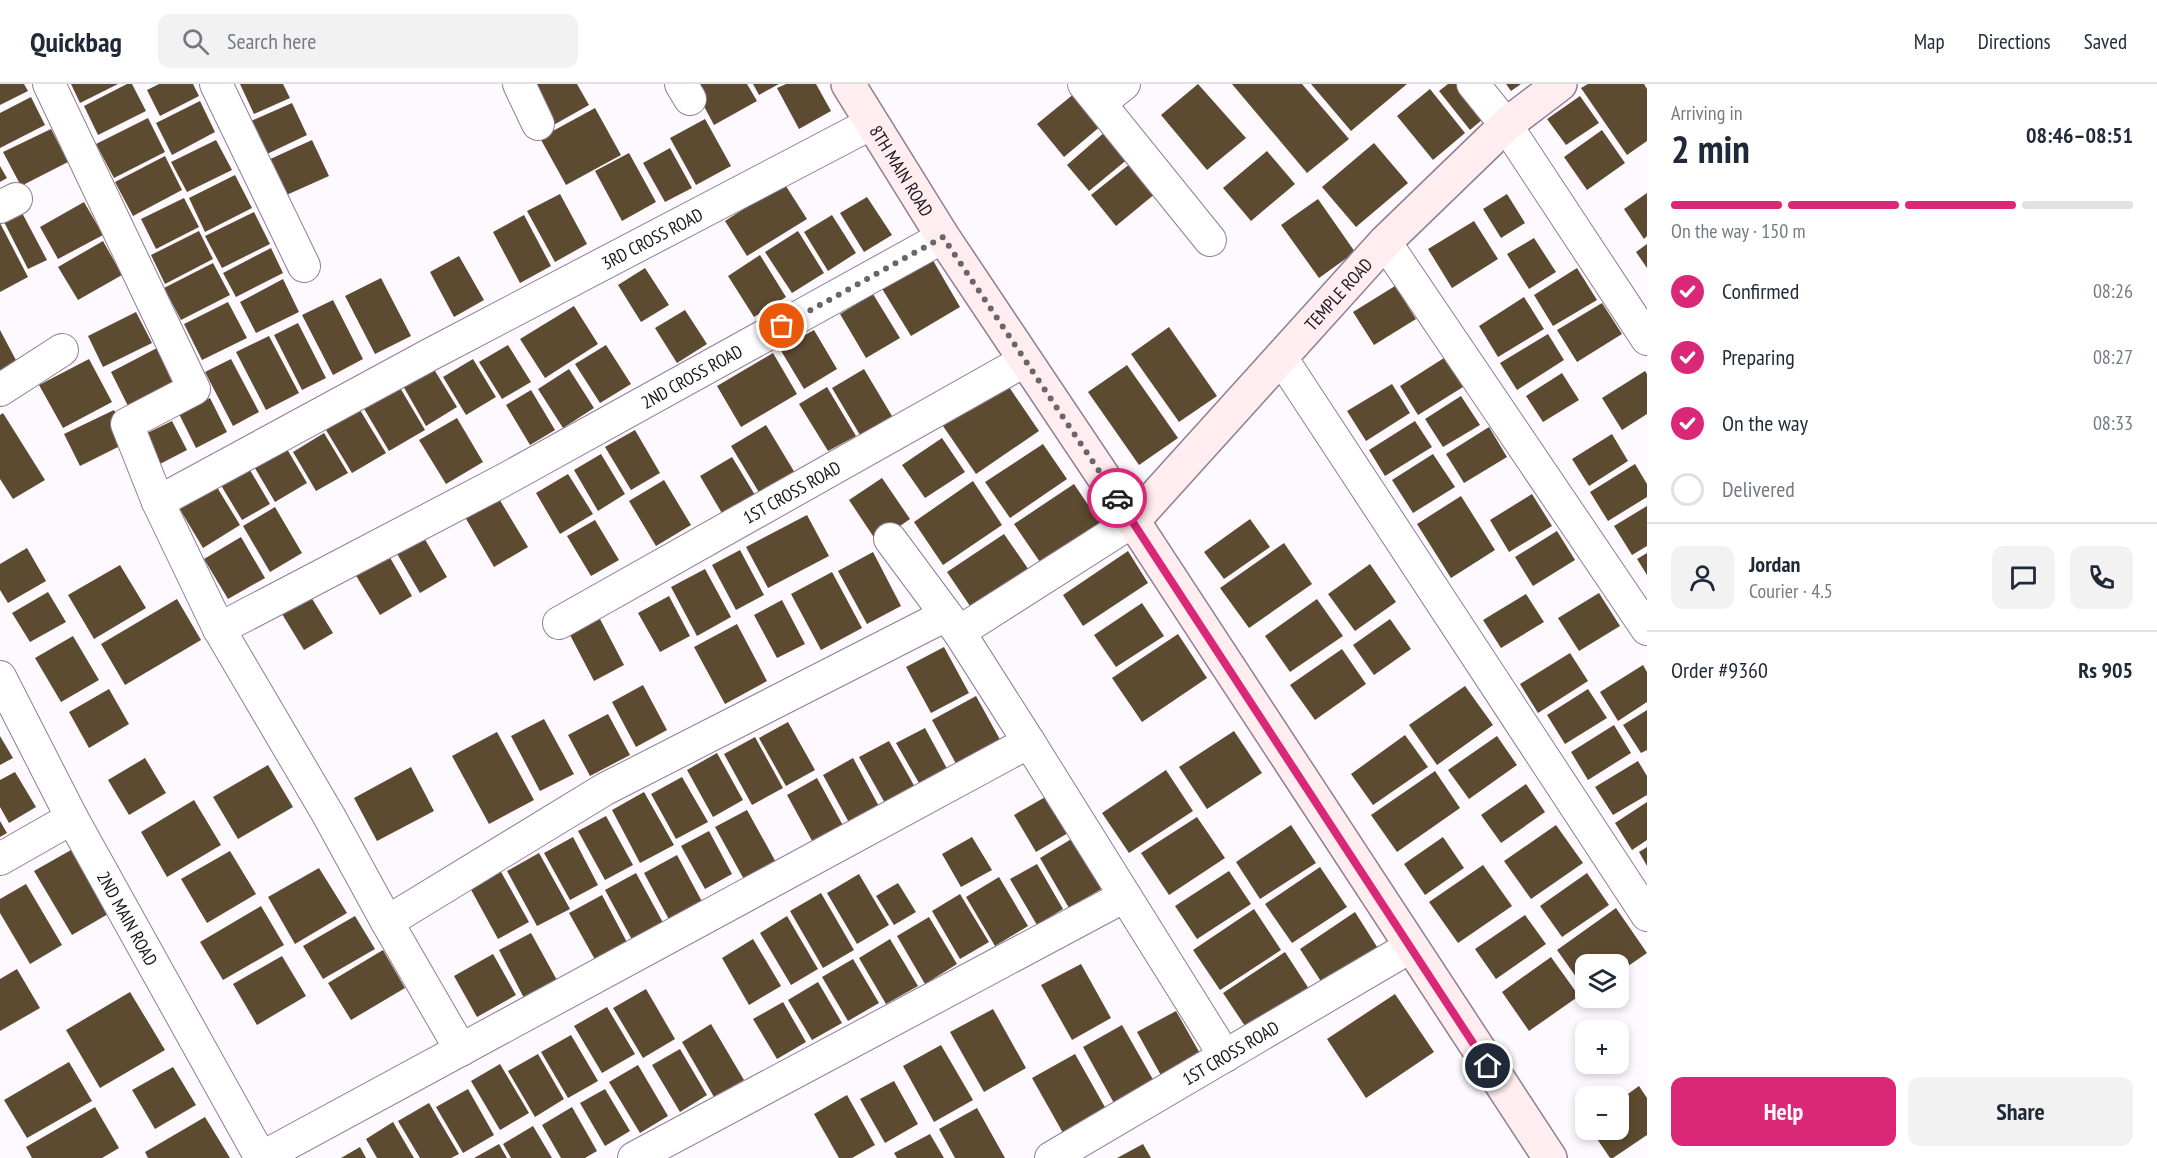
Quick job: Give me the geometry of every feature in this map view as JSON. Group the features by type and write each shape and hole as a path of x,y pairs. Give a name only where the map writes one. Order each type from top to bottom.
{"street":[{"path":"49,84 194,389 127,423 158,502 219,629 329,816 461,1050"},
{"path":"216,84 304,266"},
{"path":"519,84 538,123"},
{"name":"8TH MAIN ROAD","path":"848,84 943,237 1024,361 1133,521 1550,1158"},
{"path":"1473,84 1506,125 1647,339"},
{"name":"TEMPLE ROAD","path":"1133,521 1385,243 1506,125 1560,84"},
{"path":"1103,90 1210,240"},
{"name":"3RD CROSS ROAD","path":"158,502 431,354 872,123"},
{"name":"2ND CROSS ROAD","path":"219,629 502,481 943,237"},
{"path":"1385,243 1647,630"},
{"path":"0,390 62,350"},
{"path":"1282,359 1647,915"},
{"name":"1ST CROSS ROAD","path":"559,623 1024,361"},
{"path":"387,922 604,789 952,623 1133,521"},
{"path":"890,539 952,623 1225,1056"},
{"name":"2ND MAIN ROAD","path":"0,677 72,818 261,1158"},
{"path":"261,1158 1029,742"},
{"path":"0,859 72,818"},
{"path":"634,1158 1125,896"},
{"name":"1ST CROSS ROAD","path":"1052,1158 1410,947"}],"building":[{"path":"0,84 24,84 28,91 0,105"},
{"path":"71,84 118,84 80,103"},
{"path":"127,84 132,84 146,111 98,135 84,106"},
{"path":"159,84 193,84 199,96 160,116 147,90"},
{"path":"240,84 283,84 290,98 254,114"},
{"path":"527,84 577,84 589,105 550,127"},
{"path":"692,84 747,84 757,101 714,125"},
{"path":"753,84 779,84 759,95"},
{"path":"786,84 816,84 831,111 799,129 777,88"},
{"path":"1198,84 1246,138 1207,170 1161,115"},
{"path":"1232,84 1302,84 1349,139 1307,173"},
{"path":"1311,84 1407,84 1351,131"},
{"path":"1448,84 1464,84 1489,114 1470,130 1439,91"},
{"path":"1506,84 1521,84 1511,91"},
{"path":"1588,84 1644,84 1647,89 1647,141 1627,155 1581,88"},
{"path":"1430,89 1465,133 1433,160 1397,116"},
{"path":"1075,93 1102,125 1064,157 1037,124"},
{"path":"1580,96 1599,123 1566,145 1547,119"},
{"path":"31,97 45,125 0,148 0,113"},
{"path":"200,101 215,132 172,155 156,123"},
{"path":"292,103 307,135 267,154 251,121"},
{"path":"595,108 621,155 566,185 540,138"},
{"path":"148,118 165,152 114,178 96,144"},
{"path":"705,119 731,166 696,185 670,138"},
{"path":"51,129 68,162 21,186 3,152"},
{"path":"1602,130 1625,163 1587,190 1564,157"},
{"path":"1106,131 1129,158 1089,191 1067,165"},
{"path":"216,140 232,170 187,192 171,162"},
{"path":"312,140 329,176 282,197 266,161"},
{"path":"1374,143 1408,183 1356,227 1322,187"},
{"path":"670,148 692,188 665,202 643,163"},
{"path":"1267,151 1295,184 1251,221 1223,188"},
{"path":"629,153 656,202 622,221 595,171"},
{"path":"165,156 182,190 133,216 115,182"},
{"path":"1131,163 1156,193 1116,226 1091,195"},
{"path":"0,166 7,178 0,182"},
{"path":"235,175 252,208 205,232 189,198"},
{"path":"784,183 807,219 747,256 725,221"},
{"path":"1647,193 1647,236 1644,239 1624,209"},
{"path":"560,194 587,244 555,262 527,211"},
{"path":"1507,194 1525,223 1501,238 1483,209"},
{"path":"867,197 892,235 864,252 840,213"},
{"path":"184,198 199,227 156,249 141,219"},
{"path":"1318,199 1355,252 1319,278 1281,225"},
{"path":"84,202 103,235 58,259 40,227"},
{"path":"20,209 47,260 28,269 2,218"},
{"path":"254,212 270,244 222,268 205,236"},
{"path":"524,215 551,266 520,283 493,232"},
{"path":"832,215 856,253 828,271 804,232"},
{"path":"1474,221 1498,259 1452,288 1428,249"},
{"path":"0,223 28,277 0,292"},
{"path":"199,231 213,259 165,284 151,255"},
{"path":"798,231 824,273 792,293 765,252"},
{"path":"1534,238 1556,272 1529,289 1507,254"},
{"path":"103,241 122,275 78,300 58,267"},
{"path":"1647,244 1647,268 1636,252"},
{"path":"271,248 283,273 236,297 223,273"},
{"path":"760,255 786,297 754,317 728,276"},
{"path":"459,256 484,300 454,317 430,272"},
{"path":"931,257 960,307 911,336 881,287"},
{"path":"213,263 230,295 181,320 164,288"},
{"path":"645,268 669,305 641,322 618,285"},
{"path":"1577,268 1597,300 1553,326 1534,295"},
{"path":"381,278 411,336 375,354 345,296"},
{"path":"283,279 299,312 256,333 240,302"},
{"path":"1395,286 1416,319 1374,345 1353,312"},
{"path":"873,294 900,338 866,358 840,314"},
{"path":"1524,297 1544,329 1498,357 1479,326"},
{"path":"333,300 363,359 333,375 302,315"},
{"path":"228,302 247,338 202,360 184,324"},
{"path":"1602,303 1622,334 1577,362 1557,330"},
{"path":"574,306 598,344 545,378 520,339"},
{"path":"685,310 707,344 677,363 655,328"},
{"path":"136,312 152,343 103,367 88,336"},
{"path":"298,323 326,378 302,390 274,335"},
{"path":"1169,327 1217,396 1179,422 1131,354"},
{"path":"0,330 18,364 0,374"},
{"path":"814,330 837,369 804,389 780,349"},
{"path":"1548,334 1564,360 1517,390 1500,363"},
{"path":"269,336 299,393 266,410 236,352"},
{"path":"508,345 531,382 502,399 479,362"},
{"path":"606,345 631,384 600,403 575,364"},
{"path":"157,348 175,382 128,406 111,372"},
{"path":"773,353 797,394 741,427 717,386"},
{"path":"1444,358 1463,387 1418,415 1400,386"},
{"path":"89,359 112,402 63,428 39,385"},
{"path":"231,359 259,412 233,426 205,372"},
{"path":"473,359 496,397 466,415 443,377"},
{"path":"1127,365 1178,438 1139,465 1088,392"},
{"path":"432,366 457,407 426,426 402,384"},
{"path":"569,369 594,408 563,428 538,389"},
{"path":"864,369 892,416 860,435 832,388"},
{"path":"1645,371 1647,374 1647,414 1622,430 1602,398"},
{"path":"1562,373 1579,400 1543,422 1526,396"},
{"path":"1007,384 1039,431 976,474 943,426"},
{"path":"1392,384 1410,413 1366,441 1347,411"},
{"path":"399,386 425,430 389,451 363,407"},
{"path":"827,387 856,436 828,451 799,404"},
{"path":"531,390 555,430 530,445 506,405"},
{"path":"1461,396 1480,425 1443,447 1425,419"},
{"path":"210,398 227,432 196,448 179,414"},
{"path":"114,410 130,441 80,466 64,434"},
{"path":"360,410 386,453 352,473 326,430"},
{"path":"3,413 45,480 13,499 0,479 0,415"},
{"path":"457,418 483,462 446,484 419,440"},
{"path":"172,421 187,450 156,466 141,436"},
{"path":"1415,421 1432,447 1385,476 1369,450"},
{"path":"766,425 795,473 760,494 731,446"},
{"path":"1489,427 1507,457 1464,483 1446,454"},
{"path":"635,430 660,473 631,490 605,447"},
{"path":"324,433 348,473 316,491 293,452"},
{"path":"1612,434 1628,461 1589,486 1572,459"},
{"path":"942,438 965,472 925,498 902,465"},
{"path":"284,444 307,483 275,502 252,463"},
{"path":"1043,444 1067,479 1010,518 985,482"},
{"path":"601,454 625,494 598,511 574,470"},
{"path":"1433,454 1455,487 1413,513 1392,480"},
{"path":"732,457 755,495 723,515 700,476"},
{"path":"1635,464 1647,484 1647,497 1608,521 1590,492"},
{"path":"247,465 270,504 242,520 219,482"},
{"path":"568,474 593,514 560,534 536,493"},
{"path":"882,478 910,519 877,542 849,500"},
{"path":"212,479 240,525 203,548 175,501"},
{"path":"664,480 691,525 656,546 629,501"},
{"path":"973,481 1002,525 943,565 914,522"},
{"path":"1074,484 1101,524 1042,565 1014,524"},
{"path":"1532,494 1552,526 1509,552 1490,520"},
{"path":"1461,496 1495,550 1451,578 1417,524"},
{"path":"498,497 528,547 494,567 465,517"},
{"path":"1647,506 1647,546 1632,555 1614,526"},
{"path":"275,507 302,553 270,572 243,526"},
{"path":"807,515 829,556 768,588 746,547"},
{"path":"1250,519 1270,547 1224,579 1204,552"},
{"path":"595,520 619,560 591,576 567,536"},
{"path":"1557,531 1575,560 1533,586 1515,557"},
{"path":"1004,534 1031,573 974,612 947,572"},
{"path":"423,536 447,577 420,593 396,552"},
{"path":"241,537 265,578 228,599 204,559"},
{"path":"1284,543 1312,584 1249,628 1220,588"},
{"path":"27,548 46,581 8,603 0,590 0,564"},
{"path":"740,550 764,595 736,610 712,565"},
{"path":"1128,551 1148,583 1083,626 1063,595"},
{"path":"873,552 901,606 867,624 838,571"},
{"path":"1647,553 1647,575 1637,559"},
{"path":"388,554 412,596 380,615 355,574"},
{"path":"1370,564 1396,602 1355,631 1328,594"},
{"path":"120,565 146,608 94,639 68,595"},
{"path":"705,569 731,617 697,636 671,587"},
{"path":"832,572 862,628 821,650 791,594"},
{"path":"48,592 66,622 30,642 12,613"},
{"path":"1599,593 1620,626 1579,651 1558,618"},
{"path":"1526,594 1544,622 1501,648 1483,620"},
{"path":"669,596 690,636 660,652 638,613"},
{"path":"311,597 333,633 304,650 282,614"},
{"path":"177,599 201,640 125,685 101,644"},
{"path":"1317,599 1343,636 1290,672 1265,636"},
{"path":"782,600 805,644 777,658 754,615"},
{"path":"1142,603 1164,636 1116,667 1094,635"},
{"path":"600,619 624,665 594,681 570,635"},
{"path":"1390,619 1411,649 1374,675 1353,645"},
{"path":"737,624 767,681 725,704 694,647"},
{"path":"1178,634 1207,678 1142,722 1112,678"},
{"path":"73,636 99,680 61,702 35,658"},
{"path":"944,647 969,693 931,713 906,667"},
{"path":"1342,649 1366,684 1315,720 1290,685"},
{"path":"1570,653 1588,681 1538,713 1520,684"},
{"path":"1643,665 1647,672 1647,702 1618,721 1600,692"},
{"path":"643,685 667,730 636,747 612,702"},
{"path":"1465,686 1493,725 1437,765 1409,725"},
{"path":"109,689 129,724 89,748 69,712"},
{"path":"1588,689 1607,718 1565,744 1547,715"},
{"path":"976,696 1003,745 959,769 932,720"},
{"path":"1647,710 1647,750 1641,753 1623,725"},
{"path":"608,714 630,755 590,776 568,735"},
{"path":"544,719 574,774 540,791 511,736"},
{"path":"788,722 815,770 786,786 759,738"},
{"path":"1614,725 1631,753 1588,780 1571,752"},
{"path":"925,728 951,776 923,790 896,743"},
{"path":"1234,731 1262,773 1207,809 1179,767"},
{"path":"497,732 534,800 489,824 452,756"},
{"path":"1405,735 1428,767 1373,805 1351,774"},
{"path":"0,736 13,758 0,765"},
{"path":"1497,736 1517,765 1469,799 1448,770"},
{"path":"755,737 783,788 752,805 724,754"},
{"path":"889,741 916,789 886,805 859,757"},
{"path":"717,753 743,800 713,817 687,770"},
{"path":"145,758 166,793 129,815 108,780"},
{"path":"853,758 882,812 852,828 823,775"},
{"path":"1638,761 1647,776 1647,795 1613,815 1595,787"},
{"path":"268,765 293,807 238,839 213,797"},
{"path":"411,767 434,811 377,841 354,798"},
{"path":"1166,770 1193,811 1129,853 1102,813"},
{"path":"1435,771 1460,808 1397,852 1371,815"},
{"path":"15,772 36,807 9,823 0,807 0,780"},
{"path":"682,777 708,822 676,839 651,794"},
{"path":"817,778 846,831 816,848 787,795"},
{"path":"1526,784 1545,812 1501,843 1481,815"},
{"path":"644,792 674,845 640,863 612,810"},
{"path":"1047,796 1068,833 1036,852 1014,815"},
{"path":"194,800 221,845 167,877 141,832"},
{"path":"1647,802 1647,840 1632,850 1615,823"},
{"path":"747,810 778,866 746,883 715,827"},
{"path":"606,816 633,865 605,880 578,831"},
{"path":"1197,817 1225,858 1169,895 1141,853"},
{"path":"0,821 7,833 0,837"},
{"path":"1291,825 1316,863 1260,899 1236,862"},
{"path":"1556,825 1583,863 1531,899 1504,861"},
{"path":"709,831 732,874 705,889 681,846"},
{"path":"1078,835 1108,885 1069,908 1040,858"},
{"path":"573,837 598,885 570,900 544,853"},
{"path":"972,837 992,870 961,887 942,854"},
{"path":"1443,837 1464,868 1425,895 1404,864"},
{"path":"1647,847 1647,866 1639,852"},
{"path":"71,850 108,914 72,935 34,871"},
{"path":"230,851 256,894 207,923 181,879"},
{"path":"539,853 570,909 537,926 507,871"},
{"path":"677,855 706,909 673,927 644,873"},
{"path":"1037,864 1063,909 1037,925 1010,879"},
{"path":"1483,865 1512,906 1458,943 1429,902"},
{"path":"1320,867 1347,907 1292,943 1265,904"},
{"path":"319,868 347,913 295,944 268,897"},
{"path":"500,870 529,922 498,939 469,886"},
{"path":"1229,871 1251,904 1197,939 1175,906"},
{"path":"636,873 667,930 636,947 605,890"},
{"path":"1587,873 1609,905 1562,937 1540,906"},
{"path":"859,874 889,925 857,944 827,893"},
{"path":"999,877 1028,926 995,946 966,897"},
{"path":"898,883 916,912 894,925 876,896"},
{"path":"26,884 62,945 30,964 0,913 0,899"},
{"path":"821,893 854,950 823,968 790,911"},
{"path":"960,894 989,942 960,959 932,911"},
{"path":"602,895 630,948 598,965 569,913"},
{"path":"261,906 284,945 223,980 200,942"},
{"path":"1616,908 1647,953 1629,965 1629,954 1575,954 1575,975 1557,950"},
{"path":"1254,909 1281,950 1220,990 1193,950"},
{"path":"1355,912 1379,950 1324,986 1300,949"},
{"path":"1525,915 1546,944 1496,979 1475,949"},
{"path":"355,916 375,949 323,979 303,946"},
{"path":"787,916 818,969 791,985 760,933"},
{"path":"929,917 957,964 925,984 897,936"},
{"path":"531,933 558,982 525,1000 499,950"},
{"path":"753,939 781,986 749,1005 722,958"},
{"path":"890,939 918,986 886,1004 859,958"},
{"path":"383,950 405,988 351,1020 328,983"},
{"path":"1285,952 1311,992 1249,1032 1223,993"},
{"path":"493,954 516,995 477,1017 454,976"},
{"path":"282,956 306,996 257,1025 233,984"},
{"path":"1551,957 1575,990 1575,999 1529,1031 1502,992"},
{"path":"853,959 879,1003 848,1021 822,977"},
{"path":"1081,964 1111,1018 1072,1040 1041,985"},
{"path":"17,969 40,1008 0,1031 0,979"},
{"path":"818,982 842,1023 812,1040 788,1000"},
{"path":"646,989 675,1039 643,1058 613,1008"},
{"path":"130,992 165,1050 100,1088 66,1030"},
{"path":"1395,994 1434,1052 1366,1098 1327,1039"},
{"path":"783,1002 806,1042 777,1059 753,1019"},
{"path":"607,1007 635,1054 602,1073 574,1026"},
{"path":"993,1009 1026,1068 984,1092 950,1032"},
{"path":"1176,1011 1202,1057 1163,1079 1137,1032"},
{"path":"711,1024 744,1080 714,1097 682,1042"},
{"path":"1122,1025 1155,1083 1115,1105 1083,1047"},
{"path":"571,1035 598,1081 568,1098 541,1052"},
{"path":"941,1045 973,1100 934,1122 903,1066"},
{"path":"680,1049 707,1095 680,1112 652,1065"},
{"path":"538,1054 564,1099 535,1117 508,1071"},
{"path":"1075,1054 1106,1109 1063,1133 1032,1078"},
{"path":"69,1062 92,1101 27,1138 4,1100"},
{"path":"500,1064 529,1113 500,1130 471,1081"},
{"path":"638,1065 668,1116 640,1133 609,1082"},
{"path":"173,1067 196,1105 155,1129 132,1090"},
{"path":"894,1081 918,1124 885,1143 860,1099"},
{"path":"1639,1086 1647,1098 1647,1135 1610,1158 1598,1140 1629,1140 1629,1093"},
{"path":"468,1089 494,1135 463,1153 436,1107"},
{"path":"605,1089 630,1131 605,1146 580,1103"},
{"path":"847,1095 875,1145 852,1158 839,1158 814,1114"},
{"path":"429,1103 459,1154 451,1158 420,1158 398,1121"},
{"path":"95,1107 119,1148 102,1158 32,1158 26,1147"},
{"path":"572,1107 597,1151 585,1158 561,1158 542,1125"},
{"path":"977,1108 1005,1158 955,1158 939,1129"},
{"path":"205,1117 230,1158 148,1158 145,1152"},
{"path":"393,1122 414,1158 377,1158 366,1139"},
{"path":"533,1126 552,1158 511,1158 503,1144"},
{"path":"930,1134 944,1158 897,1158 894,1153"},
{"path":"499,1144 507,1158 474,1158"},
{"path":"1143,1144 1151,1158 1117,1158"},
{"path":"360,1147 366,1158 341,1158"}],"way so far":[{"path":"782,326 943,237 1117,498"}],"route":[{"path":"1117,498 1488,1066"}]}
